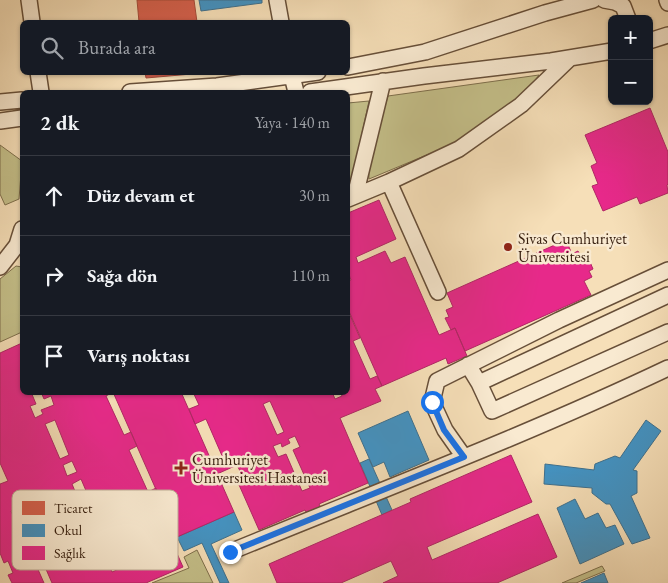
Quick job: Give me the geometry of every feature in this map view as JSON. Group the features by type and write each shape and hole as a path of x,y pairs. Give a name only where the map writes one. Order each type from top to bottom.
{"street":[{"path":"30,0 32,20"},
{"path":"277,0 281,20"},
{"path":"350,67 425,52 545,13 593,0"},
{"path":"604,0 623,6 626,15"},
{"path":"653,40 668,36"},
{"path":"323,90 608,52"},
{"path":"351,198 390,182 459,149 521,105 570,58"},
{"path":"38,75 41,90"},
{"path":"159,90 217,86 291,75 295,90"},
{"path":"351,198 383,81"},
{"path":"0,102 20,100"},
{"path":"0,121 20,118"},
{"path":"390,182 438,292"},
{"path":"0,267 17,245 20,235"},
{"path":"464,457 444,430 432,402 437,381 559,320 668,270"},
{"path":"479,383 668,295"},
{"path":"468,365 492,411 668,332"},
{"path":"230,552 464,457 624,389 668,368"}],"shaded area":[{"path":"539,75 526,92 453,144 369,179 368,161 388,96"},
{"path":"369,101 350,188 350,103"},
{"path":"0,145 20,160 20,186 19,199 5,205 0,194"},
{"path":"16,266 20,267 20,333 0,342 0,279"},
{"path":"197,550 213,583 152,583 189,568 184,557"},
{"path":"602,566 605,571 576,583 562,583"}],"building: Ticaret":[{"path":"137,0 194,0 197,20 139,20"},
{"path":"146,75 180,75 146,78"}],"building: Okul":[{"path":"199,0 262,0 262,3 201,11"},
{"path":"408,411 429,460 390,477 384,462 373,467 358,433"},
{"path":"646,420 661,431 633,470 637,471 637,493 631,496 650,538 632,544 610,504 606,504 592,493 592,488 544,484 545,464 594,470 595,464 615,456 620,458"},
{"path":"369,459 392,510 382,515 360,463"},
{"path":"575,499 585,519 598,513 606,528 615,525 624,544 580,564 557,508"},
{"path":"234,512 242,530 211,544 229,583 220,583 202,543 184,551 178,537"},
{"path":"604,573 608,583 581,583"}],"building: Sağlık":[{"path":"650,108 668,152 668,193 640,204 637,197 603,211 592,186 598,184 591,166 597,163 585,135"},
{"path":"379,200 396,239 356,257 358,263 385,251 391,263 405,257 439,335 455,328 467,356 448,364 446,358 382,386 350,314 350,212"},
{"path":"566,240 572,254 578,251 581,257 587,255 593,269 589,271 592,277 584,281 591,295 465,351 455,328 451,330 445,318 449,317 446,310 453,307 447,293"},
{"path":"350,315 360,338 353,341 370,379 377,376 382,386 375,389 381,401 340,418 368,483 319,504 322,510 308,516 305,510 259,530 236,478 242,475 237,465 217,474 212,463 223,458 206,419 195,424 189,409 199,405 194,395 333,395 335,399 350,395","holes":["270,401 284,432 277,435 263,404","295,436 300,447 293,450 310,488 302,491 286,454 278,457 273,446 281,443 282,447 290,443 288,439"]},
{"path":"20,344 20,395 32,395 36,404 30,406 35,418 43,414 41,410 54,405 51,396 44,399 42,395 108,395 106,396 124,435 131,432 137,446 129,450 147,490 86,490 81,479 72,484 74,490 12,490 12,570 38,570 44,583 12,583 8,575 13,573 8,561 4,563 0,553 0,484 8,481 0,463 0,353","holes":["55,420 69,455 60,459 45,424","72,461 77,472 67,476 63,465"]},
{"name":"Cumhuriyet Üniversitesi Hastanesi","path":"114,395 182,395 234,512 178,537 178,490 156,490"},
{"path":"511,455 532,502 427,547 432,560 538,514 557,557 497,583 383,583 398,576 391,561 341,583 277,583 269,564 411,502 410,499"},
{"path":"178,556 183,567 178,569"},
{"path":"46,570 111,570 112,572 117,570 176,570 146,583 52,583"}],"place":[{"name":"Sivas Cumhuriyet Üniversitesi","path":"508,247"},
{"name":"Cumhuriyet Üniversitesi Hastanesi","path":"181,468"}],"route":[{"path":"230,552 464,457 444,430 432,402"}]}
